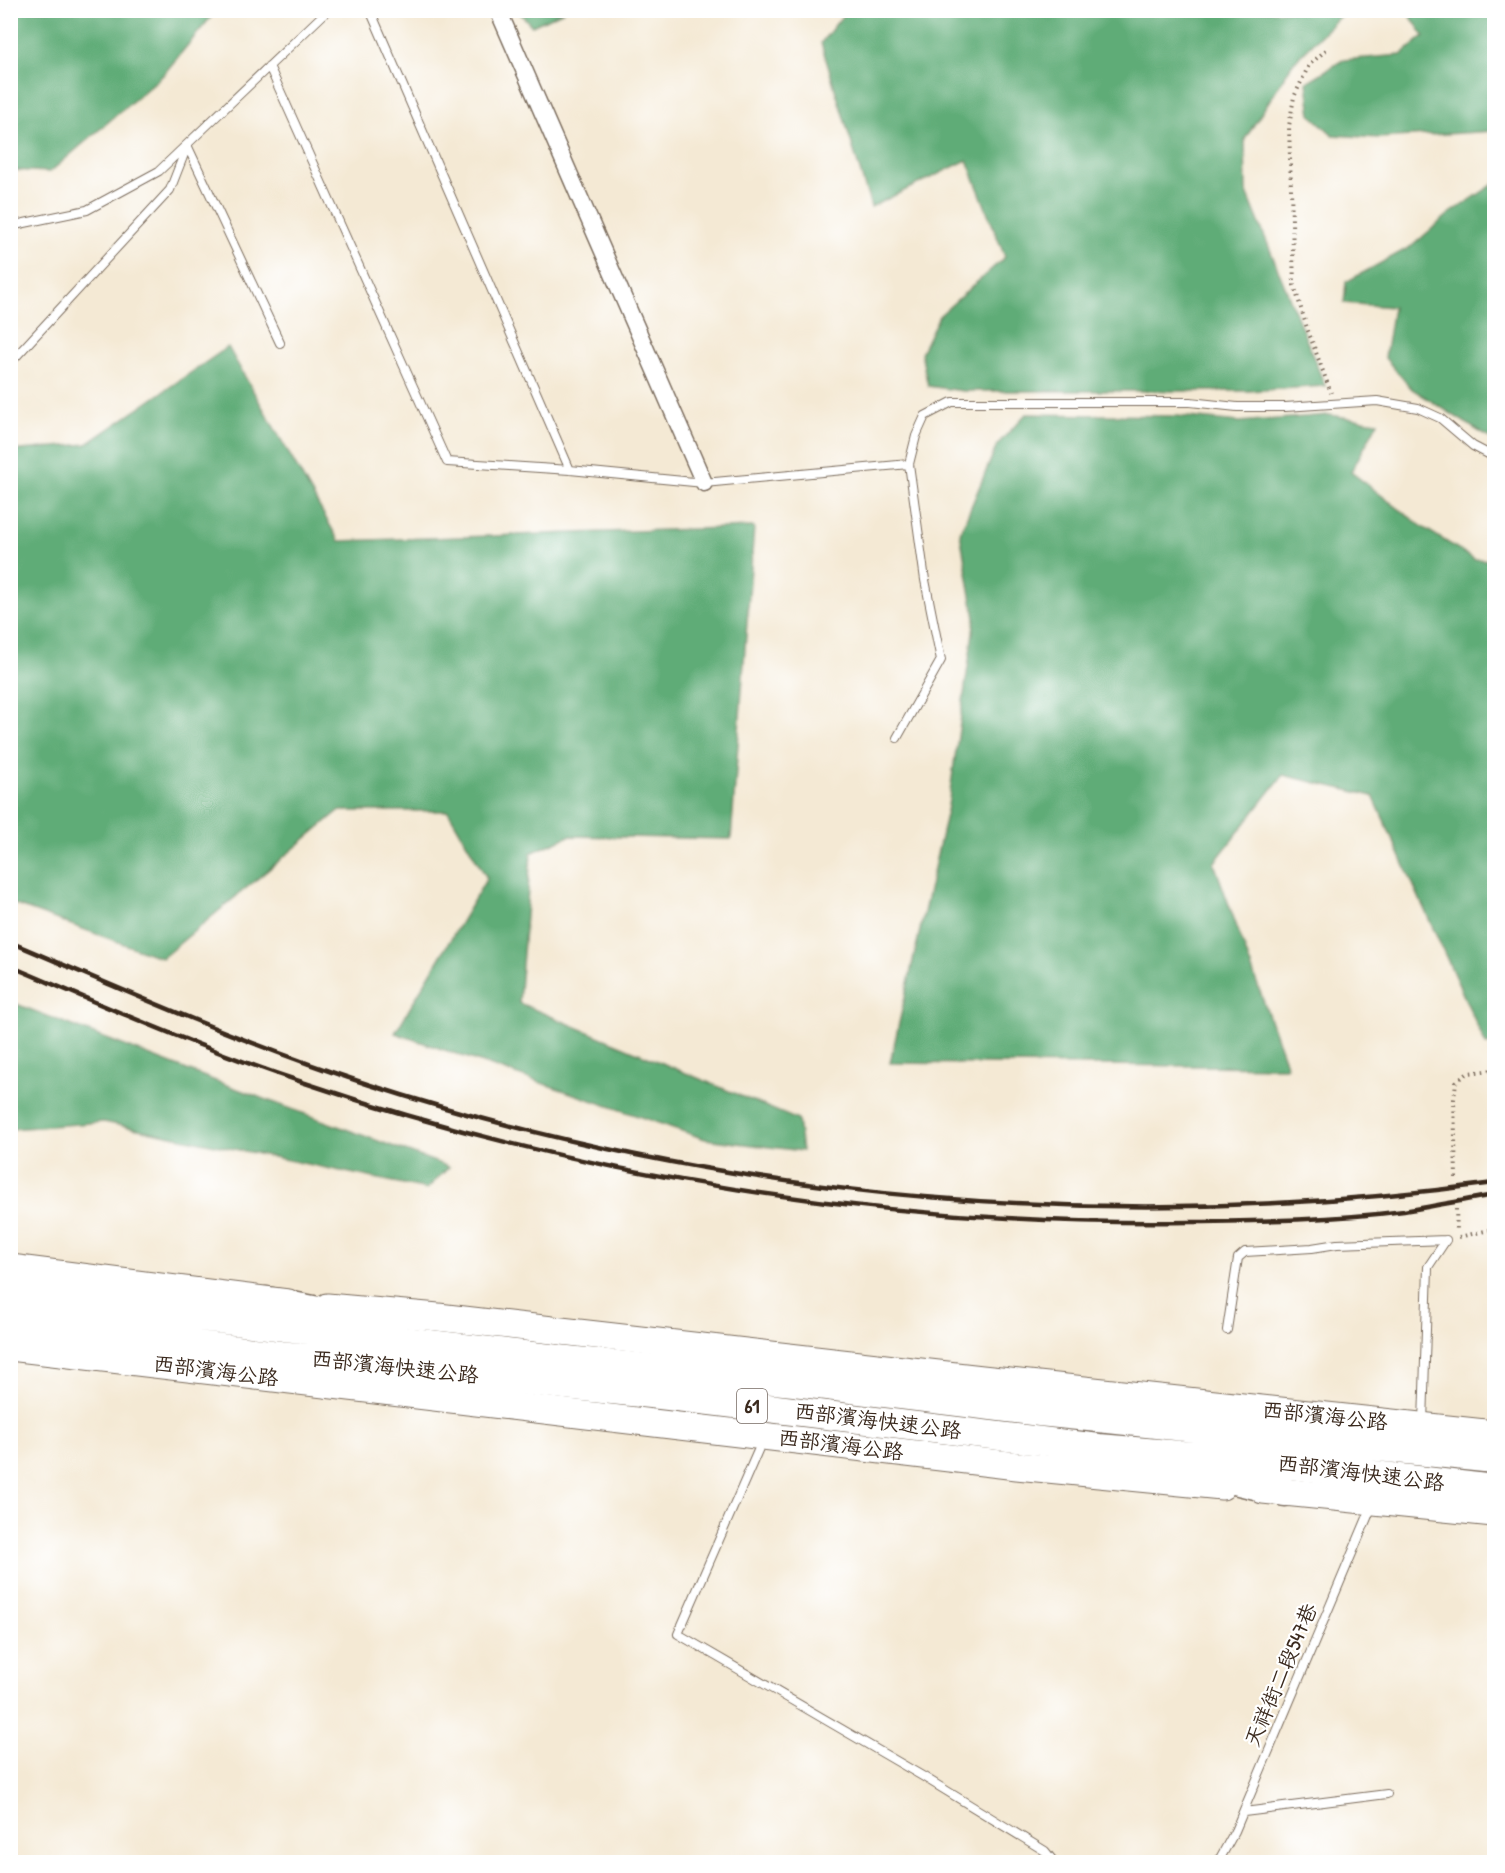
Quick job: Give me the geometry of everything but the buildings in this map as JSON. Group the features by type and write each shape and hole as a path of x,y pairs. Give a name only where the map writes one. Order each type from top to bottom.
{"highway":[{"name":"西部濱海快速公路","path":"10,1295 576,1361 794,1382 1040,1412 1494,1460"},
{"path":"266,1301 576,1361"},
{"name":"西部濱海快速公路","path":"10,1322 291,1356 695,1399 1099,1448 1263,1462 1494,1489"},
{"path":"1099,1448 1285,1492"}],"main road":[{"name":"西部濱海公路","path":"10,1268 266,1301 438,1317 993,1381 1494,1434"},
{"name":"西部濱海公路","path":"10,1347 1017,1466 1494,1513"}],"street":[{"path":"498,10 704,483"}],"lane":[{"path":"10,226 87,210 159,171 328,10"},
{"path":"370,10 570,470"},
{"path":"269,66 447,462 570,470 704,483 909,464"},
{"path":"187,146 280,343"},
{"path":"10,363 170,190 187,146"},
{"path":"897,738 942,660 926,580 909,464 916,436 925,417 952,402 1190,402 1237,407 1285,407 1377,401 1418,408 1440,418 1473,446 1494,457"},
{"path":"1227,1330 1238,1258 1245,1252 1312,1248 1336,1244 1446,1240 1428,1267 1423,1427"},
{"path":"765,1435 678,1634 924,1777 1045,1851 1054,1863"},
{"name":"天祥街二段547巷","path":"1218,1863 1244,1812 1374,1500"},
{"path":"1244,1812 1387,1794"}],"path":[{"path":"1326,50 1309,65 1294,97 1289,126 1294,285 1307,328 1335,402"},
{"path":"1456,1178 1454,1099 1456,1082 1468,1073 1494,1070"},
{"path":"1456,1209 1458,1237 1494,1229"}],"green space":[{"path":"847,10 1345,11 1293,63 1245,139 1246,190 1325,386 1249,391 963,391 928,386 921,353 939,316 1005,257 967,160 871,207 821,43"},
{"path":"10,11 216,11 163,75 50,172 11,170"},
{"path":"518,11 564,11 532,26"},
{"path":"1407,11 1494,11 1494,131 1379,138 1333,135 1311,115 1307,82 1343,60 1401,55 1424,36"},
{"path":"1494,184 1494,441 1412,389 1385,358 1393,307 1344,303 1346,282 1412,246 1449,214"},
{"path":"228,347 339,541 754,527 731,839 569,836 531,853 519,1003 798,1120 802,1151 705,1139 395,1033 487,878 448,811 339,811 162,958 11,903 11,451 87,444"},
{"path":"1026,414 1177,416 1239,422 1329,415 1378,422 1351,472 1424,528 1474,559 1494,560 1494,1044 1486,1045 1373,796 1283,775 1214,863 1287,1067 890,1063 948,806 975,618 960,533 997,445"},
{"path":"11,1002 449,1167 427,1189 104,1122 11,1129"}],"railway":[{"path":"10,942 232,1035 367,1084 504,1124 643,1156 783,1181 925,1197 1067,1205 1209,1206 1352,1198 1494,1183"},
{"path":"10,966 228,1056 410,1116 519,1145 629,1170 740,1190 852,1205 964,1215 1077,1221 1190,1222 1378,1214 1494,1195"}]}
